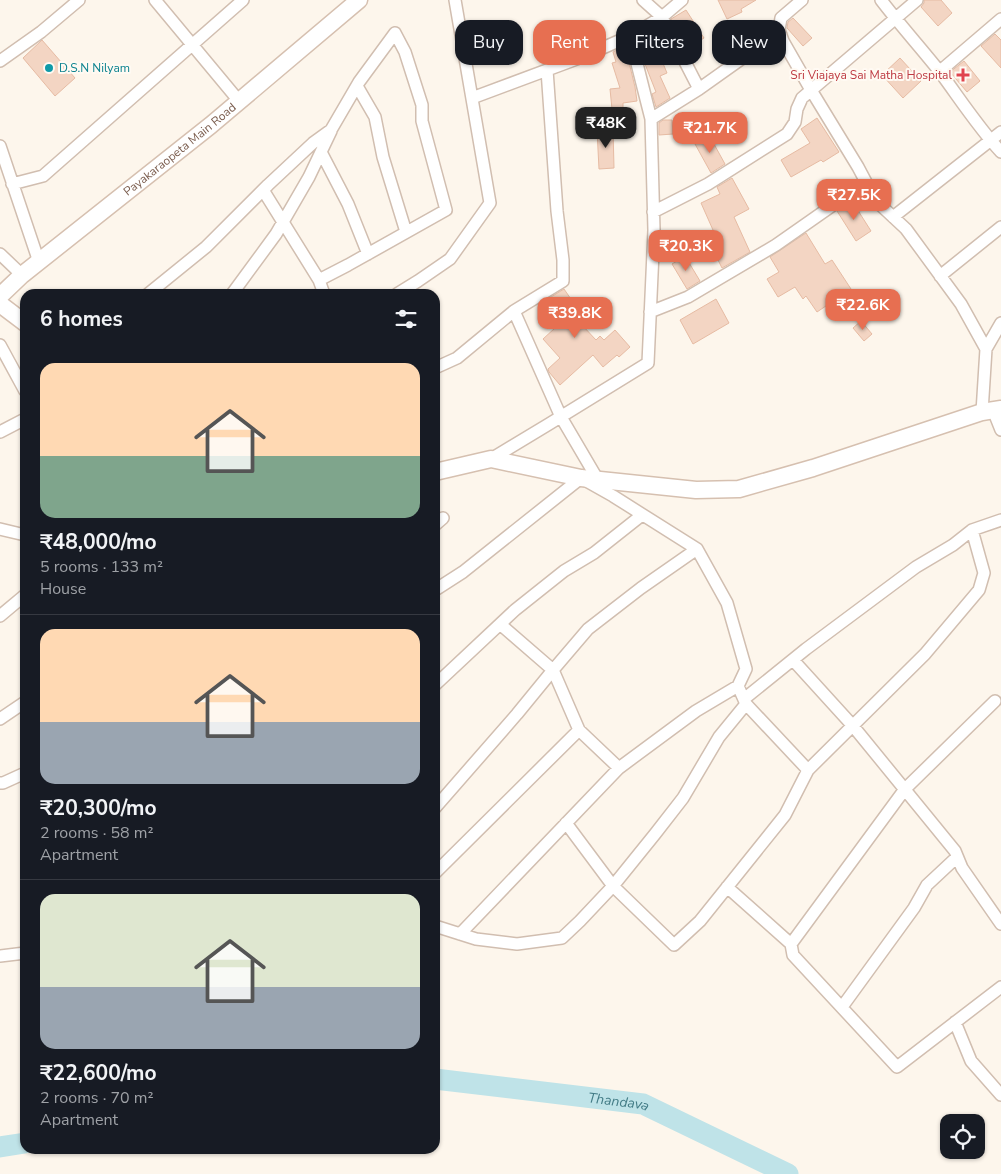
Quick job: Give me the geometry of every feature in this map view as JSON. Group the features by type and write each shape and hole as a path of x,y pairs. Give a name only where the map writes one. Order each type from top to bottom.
{"main road":[{"name":"Payakaraopeta Main Road","path":"0,296 22,275 211,125 359,0"},
{"path":"0,304 20,319"},
{"path":"440,471 491,459 590,479 696,490 739,489 992,410"}],"street":[{"path":"0,61 41,32 79,0"},
{"path":"155,0 239,101"},
{"path":"12,184 43,176 243,0"},
{"path":"405,289 450,259 490,203 455,0"},
{"path":"643,0 662,17 699,89"},
{"path":"657,20 682,0"},
{"path":"781,20 802,0"},
{"path":"882,0 990,141 1001,152"},
{"path":"654,212 708,184 787,134 795,122 796,109 802,98 917,0"},
{"path":"939,72 1001,19"},
{"path":"236,289 276,234 309,176 331,130 357,86 395,33 405,52 422,105 422,121 446,210 319,280"},
{"path":"472,98 582,57 616,42"},
{"path":"786,44 876,201 906,229 961,304 986,349 992,410 1001,430"},
{"path":"491,459 648,363 654,230 651,119 637,65"},
{"path":"651,119 733,65"},
{"path":"440,366 457,358 514,311 563,281 563,260 557,211 547,70"},
{"path":"357,86 375,117 383,157 406,232"},
{"path":"154,289 206,247 313,143 331,130"},
{"path":"894,217 1001,132"},
{"path":"0,146 3,170 12,184 39,262"},
{"path":"321,152 348,204 368,254"},
{"path":"650,312 688,297 776,245 866,182"},
{"path":"263,190 319,280 322,289"},
{"path":"940,276 1001,227"},
{"path":"0,254 22,275"},
{"path":"460,934 619,768 696,711 738,686 746,669 727,603 697,549 642,515 590,479 514,311"},
{"path":"986,349 1001,323"},
{"path":"0,345 20,382"},
{"path":"0,432 20,422"},
{"path":"440,587 464,572 590,479"},
{"path":"440,680 515,610 564,571 594,552 642,515"},
{"path":"440,928 476,939 517,944 562,938 613,886 683,798 719,737 745,702 793,660 916,567 953,545 972,530 1001,520"},
{"path":"0,529 20,534"},
{"path":"566,823 613,886 674,945 700,921 784,815 808,770 926,654 979,590 984,573 972,530"},
{"path":"440,802 517,714 588,628 697,549"},
{"path":"0,616 20,598"},
{"path":"500,624 554,670 579,730 619,768"},
{"path":"793,660 853,726 955,851 962,868 1001,924"},
{"path":"738,686 745,702 808,770"},
{"path":"791,944 905,789 995,702"},
{"path":"0,719 20,705"},
{"path":"440,868 579,730"},
{"path":"0,783 20,775"},
{"path":"842,1007 914,908 927,885 958,856"},
{"path":"727,886 791,944 793,955 897,1067 1001,987"},
{"path":"0,956 20,954"},
{"path":"956,1022 971,1061 1001,1094"}],"building":[{"path":"718,0 756,0 741,9 742,12 727,19"},
{"path":"924,0 941,0 952,13 938,26 921,7"},
{"path":"686,10 692,20 672,20"},
{"path":"793,18 812,38 803,46 787,28 788,22"},
{"path":"995,34 1001,40 1001,68 981,46"},
{"name":"D.S.N Nilyam","path":"42,40 75,78 55,96 23,58"},
{"path":"616,50 616,62 613,52"},
{"path":"900,58 921,81 903,98 882,75"},
{"path":"964,61 980,81 967,92 950,72"},
{"path":"616,62 616,65 630,65 637,101 623,103 623,108 612,109 610,89 620,88 612,63"},
{"path":"645,65 664,65 667,73 660,76 670,98 656,107 652,94 656,92"},
{"path":"817,118 839,152 791,177 781,160 810,143 801,129"},
{"path":"663,120 672,120 673,134 659,135 659,123"},
{"path":"613,129 614,168 599,169 597,130"},
{"path":"709,135 725,164 711,173 695,144"},
{"path":"732,178 749,209 734,217 750,252 722,268 705,234 713,230 701,203 720,194 717,187"},
{"path":"852,201 871,231 856,241 837,211"},
{"path":"806,233 825,264 832,260 851,289 817,312 806,296 803,299 795,287 778,297 767,279 779,272 770,257"},
{"path":"685,256 700,281 687,289 672,264"},
{"path":"564,289 575,305 568,310 596,340 600,336 604,340 615,330 630,347 603,367 593,355 560,385 548,369 560,358 543,339 555,328 538,305"},
{"path":"716,299 729,323 693,344 680,320"},
{"path":"861,321 872,334 864,341 853,328"}],"waterway":[{"name":"Thandava","path":"440,1080 643,1104 788,1174"},
{"name":"Thandava","path":"0,1147 20,1144"}],"place":[{"name":"D.S.N Nilyam","path":"49,68"},
{"name":"Sri Viajaya Sai Matha Hospital","path":"963,75"}]}
